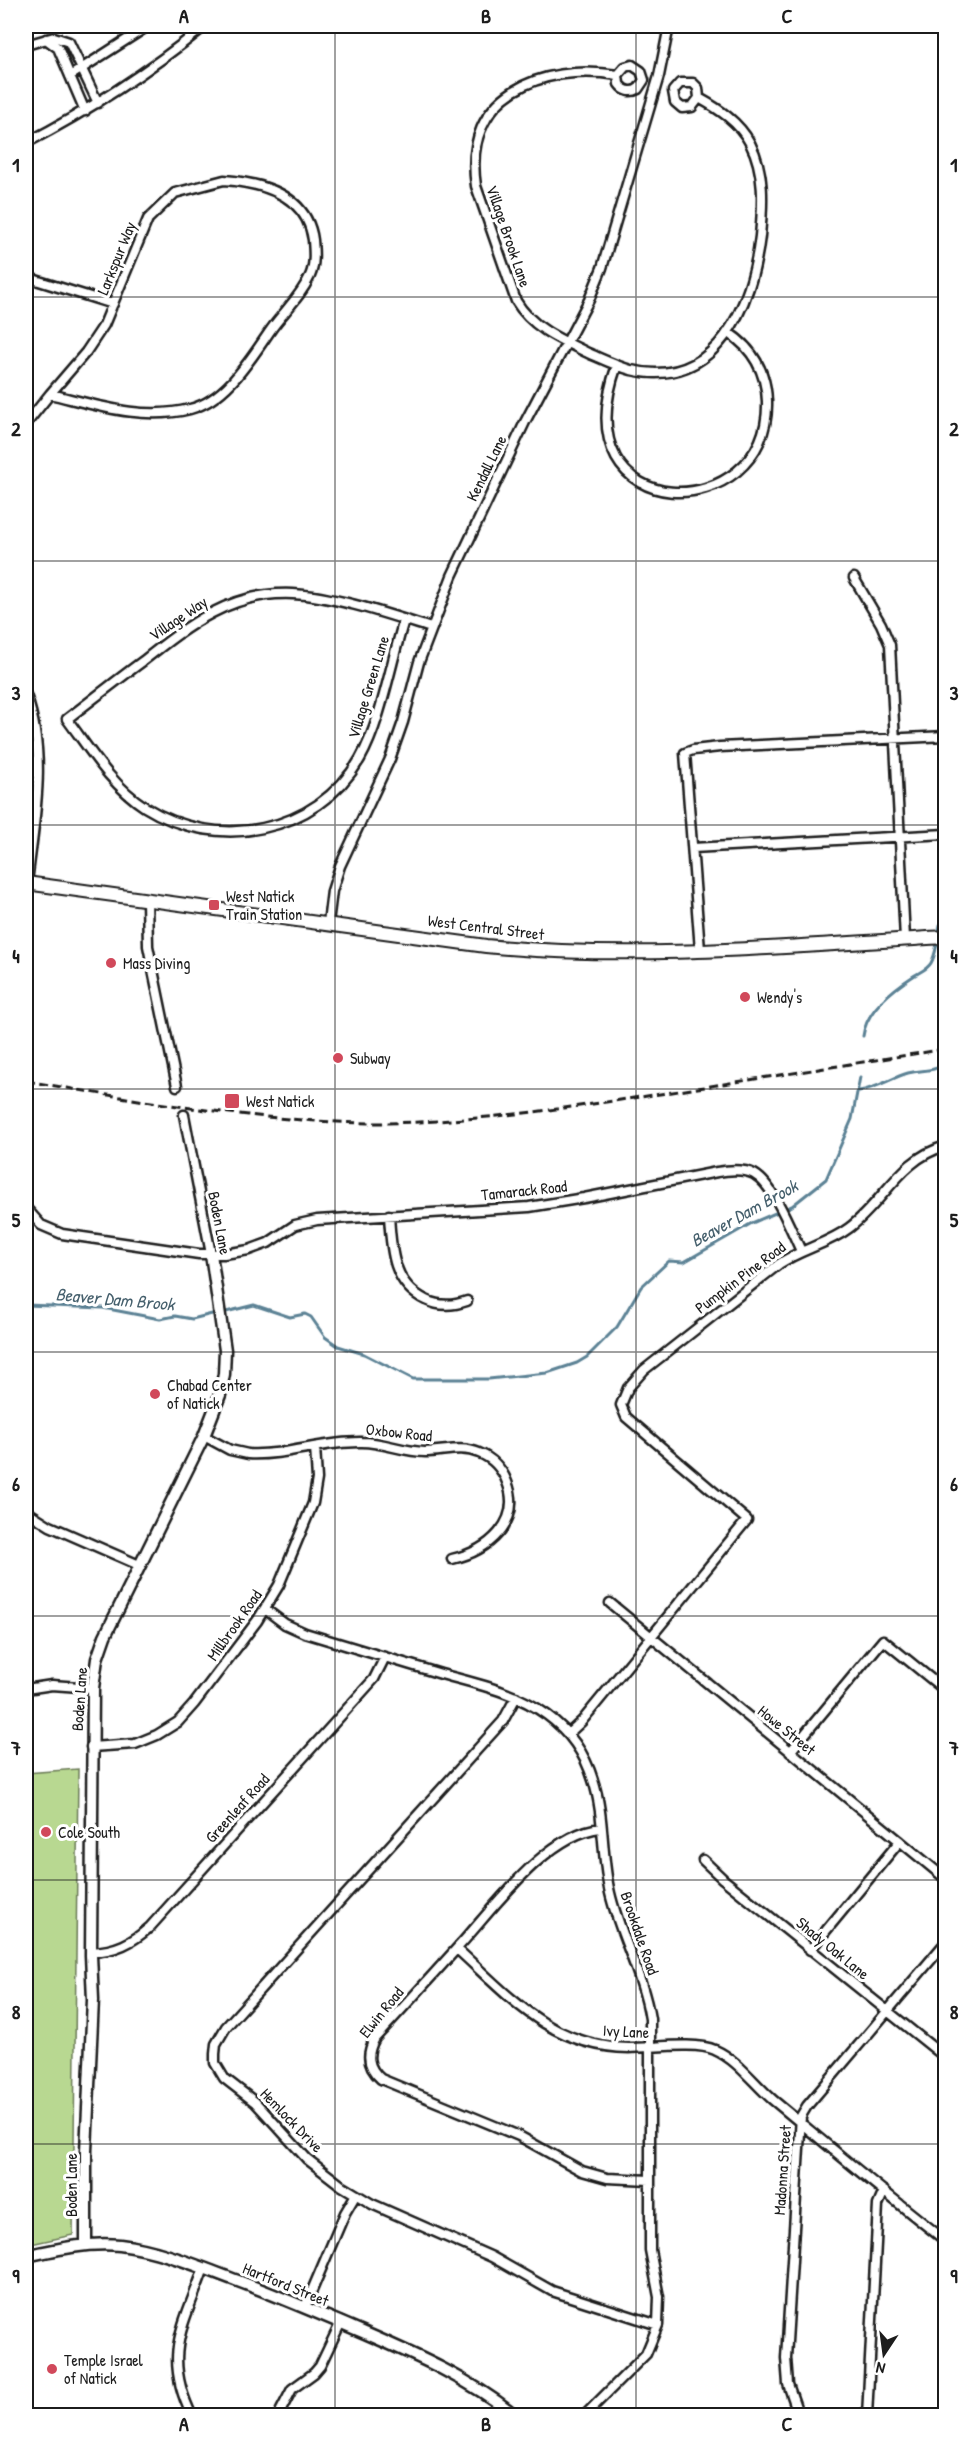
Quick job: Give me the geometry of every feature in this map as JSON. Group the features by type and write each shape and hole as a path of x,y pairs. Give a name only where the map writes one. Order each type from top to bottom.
{"main road":[{"name":"West Central Street","path":"26,883 533,951 613,953 945,937"}],"street":[{"path":"70,76 148,26"},
{"path":"26,143 98,103 148,70 205,26"},
{"name":"Kendall Lane","path":"327,923 332,891 340,866 390,759 431,628 472,530 589,300 605,260 659,76 669,26"},
{"path":"26,45 54,36 69,42 98,103"},
{"path":"46,39 58,48 85,111"},
{"name":"Village Brook Lane","path":"618,75 594,72 565,73 537,79 523,85 499,102 489,113 476,143 474,172 476,186 516,301 530,320 567,343 617,365 651,372 680,368 701,358 729,333"},
{"path":"617,365 608,397 606,423 610,448 622,469 640,483 662,491 683,492 708,488 730,476 749,459 761,440 766,417 767,392 759,365 744,344 729,333 747,296 755,266 762,217 762,180 755,154 739,128 715,107 699,99"},
{"name":"Larkspur Way","path":"224,180 249,182 274,190 295,202 305,215 312,233 315,252 311,273 300,297 277,322 234,380 213,398 192,409 163,414 136,414 50,394 86,352 104,325 113,304 148,219 176,193 200,184 224,180"},
{"path":"26,277 113,304"},
{"path":"26,424 50,394"},
{"path":"854,578 881,624 890,645 905,939"},
{"name":"Village Way","path":"67,719 193,622 219,608 248,598 279,594 307,595 431,628"},
{"name":"Village Green Lane","path":"67,719 112,777 133,798 158,814 182,824 215,831 242,831 274,826 320,803 342,782 359,759 373,728 404,620"},
{"path":"26,695 35,724 39,761 38,797 26,883"},
{"path":"700,950 685,753 720,747 945,735"},
{"path":"693,848 945,834"},
{"path":"147,900 148,945 177,1086"},
{"name":"Boden Lane","path":"86,2245 86,2151 93,2000 91,1952 93,1688 101,1647 139,1565 204,1436 223,1385 225,1356 220,1307 183,1115"},
{"name":"Pumpkin Pine Road","path":"651,1637 747,1520 626,1417 621,1405 628,1388 651,1364 779,1264 848,1229 916,1158 945,1146"},
{"name":"Tamarack Road","path":"26,1209 41,1225 62,1234 185,1253 211,1254 259,1247 296,1225 306,1222 546,1204 727,1171 755,1175 776,1200 801,1251"},
{"path":"389,1215 393,1259 402,1280 409,1288 437,1305 457,1305 467,1301"},
{"name":"Oxbow Road","path":"204,1436 230,1450 248,1454 362,1442 419,1452 464,1449 481,1453 495,1463 506,1479 511,1497 509,1516 505,1525 482,1549 452,1559"},
{"name":"Millbrook Road","path":"92,1747 135,1744 157,1735 178,1722 265,1609 285,1572 313,1503 317,1479 315,1447"},
{"path":"26,1511 56,1529 139,1565"},
{"name":"Howe Street","path":"610,1603 945,1878"},
{"name":"Brookdale Road","path":"265,1609 275,1618 295,1629 516,1697 548,1715 568,1734 583,1756 593,1780 610,1894 644,1988 650,2019 652,2048 650,2250 659,2298 658,2325 646,2354 584,2415"},
{"path":"568,1734 582,1721 651,1637"},
{"path":"790,1752 883,1640 945,1691"},
{"name":"Greenleaf Road","path":"91,1952 115,1949 134,1940 150,1927 374,1678 385,1657"},
{"path":"26,1689 52,1685 93,1688"},
{"name":"Hemlock Drive","path":"516,1697 503,1722 226,2027 216,2044 215,2062 224,2078 255,2102 307,2159 355,2196 478,2250 552,2291 658,2325"},
{"name":"Elwin Road","path":"601,1828 578,1834 547,1854 516,1883 375,2038 369,2052 369,2061 376,2074 388,2082 519,2136 582,2171 607,2178 650,2181"},
{"path":"810,1950 900,1841"},
{"name":"Shady Oak Lane","path":"703,1860 723,1879 945,2058"},
{"name":"Madonna Street","path":"799,2415 788,2384 786,2358 800,2121 807,2106 945,1942"},
{"name":"Ivy Lane","path":"457,1949 527,2012 557,2032 597,2046 652,2048 700,2046 716,2050 731,2060 766,2094 945,2241"},
{"path":"867,2415 878,2205 884,2191"},
{"path":"304,2307 345,2213 355,2196"},
{"name":"Hartford Street","path":"26,2256 86,2245 137,2248 204,2268 341,2322 444,2368 516,2415"},
{"path":"192,2415 178,2382 176,2353 204,2268"},
{"path":"278,2415 292,2389 318,2370 341,2322"}],"green space":[{"path":"78,1769 73,2235 26,2245 26,1773"}],"waterway":[{"name":"Beaver Dam Brook","path":"938,934 940,925 946,917"},
{"name":"Beaver Dam Brook","path":"863,1036 869,1018 881,1002 896,988 929,965 934,958 938,940"},
{"path":"859,1091 908,1073 931,1070 946,1064"},
{"name":"Beaver Dam Brook","path":"222,1313 254,1305 290,1317 305,1314 311,1317 325,1337 338,1346 364,1354 413,1379 489,1379 547,1373 577,1363 587,1357 617,1327 641,1287 669,1261 684,1262 752,1223 792,1206 826,1179 852,1119 860,1077"},
{"name":"Beaver Dam Brook","path":"26,1305 103,1308 160,1319 175,1316 192,1319 216,1313"}],"railway":[{"path":"26,1081 247,1115 337,1122 417,1122 487,1117 591,1104 946,1049"}],"place":[{"name":"West Natick Train Station","path":"214,905"},
{"name":"Mass Diving","path":"111,963"},
{"name":"Wendy's","path":"745,997"},
{"name":"Subway","path":"338,1058"},
{"name":"West Natick","path":"232,1101"},
{"name":"Chabad Center of Natick","path":"155,1394"},
{"name":"Cole South","path":"46,1832"},
{"name":"Temple Israel of Natick","path":"52,2369"}]}
